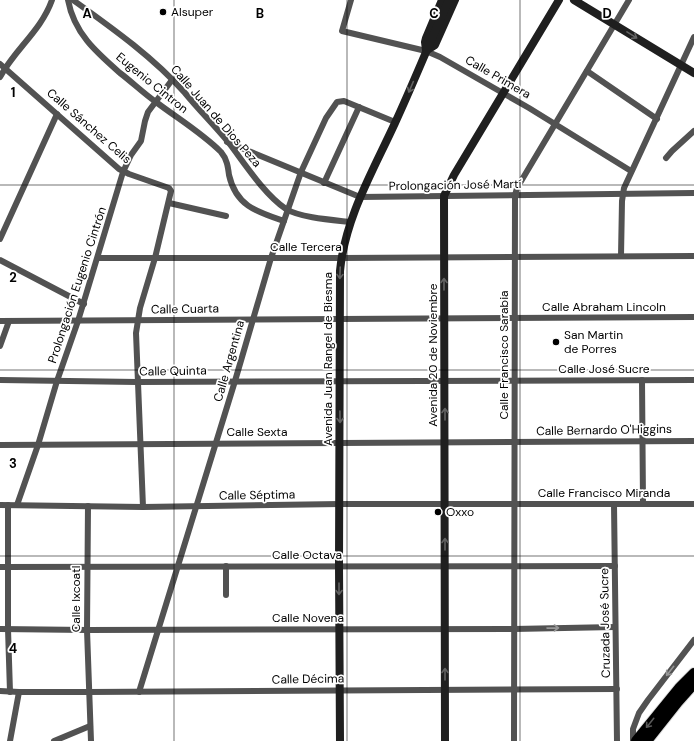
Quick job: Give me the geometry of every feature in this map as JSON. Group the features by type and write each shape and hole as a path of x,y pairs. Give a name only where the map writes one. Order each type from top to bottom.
{"main road":[{"path":"634,741 680,687 694,673"},
{"path":"647,741 694,684"}],"street":[{"path":"0,77 2,66 41,23 52,0"},
{"name":"Eugenio Cintron","path":"68,0 75,22 93,49 155,102 221,152 228,163"},
{"name":"Calle Juan de Dios Peza","path":"73,0 156,64 227,142 265,190 288,210 306,216 351,222"},
{"name":"Calle Primera","path":"351,0 342,31 426,51 440,57 555,124 631,171"},
{"path":"442,0 426,38 426,51 435,45 455,0"},
{"name":"Avenida Juan Rangel de Biesma","path":"340,741 339,381 341,258 360,197 396,122 449,0"},
{"name":"Avenida 20 de Noviembre","path":"445,741 444,196 454,175 559,0"},
{"path":"574,0 694,73"},
{"name":"Calle Francisco Sarabia","path":"514,741 515,195 517,188 629,0"},
{"path":"621,256 622,194 631,171 657,119 694,37"},
{"name":"Calle Sánchez Celis","path":"2,66 123,172 169,188 171,191 169,203"},
{"path":"587,71 657,119"},
{"name":"Prolongación Eugenio Cintrón","path":"17,505 38,445 57,381 84,304 123,172 131,155 142,141 146,116 172,80"},
{"name":"Calle Argentina","path":"139,692 235,381 271,258 301,172 326,118 335,104 342,101 396,122"},
{"path":"324,183 359,108"},
{"path":"0,239 57,114"},
{"path":"666,158 694,131"},
{"name":"Prolongación José Martí","path":"227,142 360,197 694,193"},
{"path":"238,155 228,163 231,183 235,192 242,202 257,211 284,221"},
{"path":"143,507 137,382 137,320 169,203 226,216"},
{"name":"Calle Tercera","path":"98,258 694,256"},
{"path":"0,260 84,304"},
{"name":"Calle Abraham Lincoln","path":"514,319 694,317"},
{"name":"Calle Cuarta","path":"0,321 444,318 514,319"},
{"path":"0,346 9,321"},
{"name":"Calle Quinta","path":"0,380 137,382 515,380"},
{"name":"Calle José Sucre","path":"515,380 694,380"},
{"path":"642,380 643,504"},
{"name":"Calle Bernardo O'Higgins","path":"515,442 694,441"},
{"name":"Calle Sexta","path":"0,445 515,442"},
{"name":"Calle Séptima","path":"0,505 196,507 340,504 514,504"},
{"name":"Calle Francisco Miranda","path":"514,504 694,504"},
{"name":"Cruzada José Sucre","path":"614,504 617,741"},
{"path":"8,505 8,629 10,692"},
{"name":"Calle Ixcoatl","path":"88,506 87,630 88,692 91,741"},
{"path":"226,566 226,595"},
{"name":"Calle Octava","path":"0,567 615,566"},
{"name":"Calle Novena","path":"0,629 87,630 615,627"},
{"path":"634,741 633,729 639,713 694,640"},
{"name":"Calle Décima","path":"0,691 139,692 617,689"},
{"path":"10,741 19,692"},
{"path":"54,741 90,726"}],"place":[{"name":"Alsuper","path":"163,12"},
{"name":"San Martin de Porres","path":"556,342"},
{"name":"Oxxo","path":"438,512"}]}
